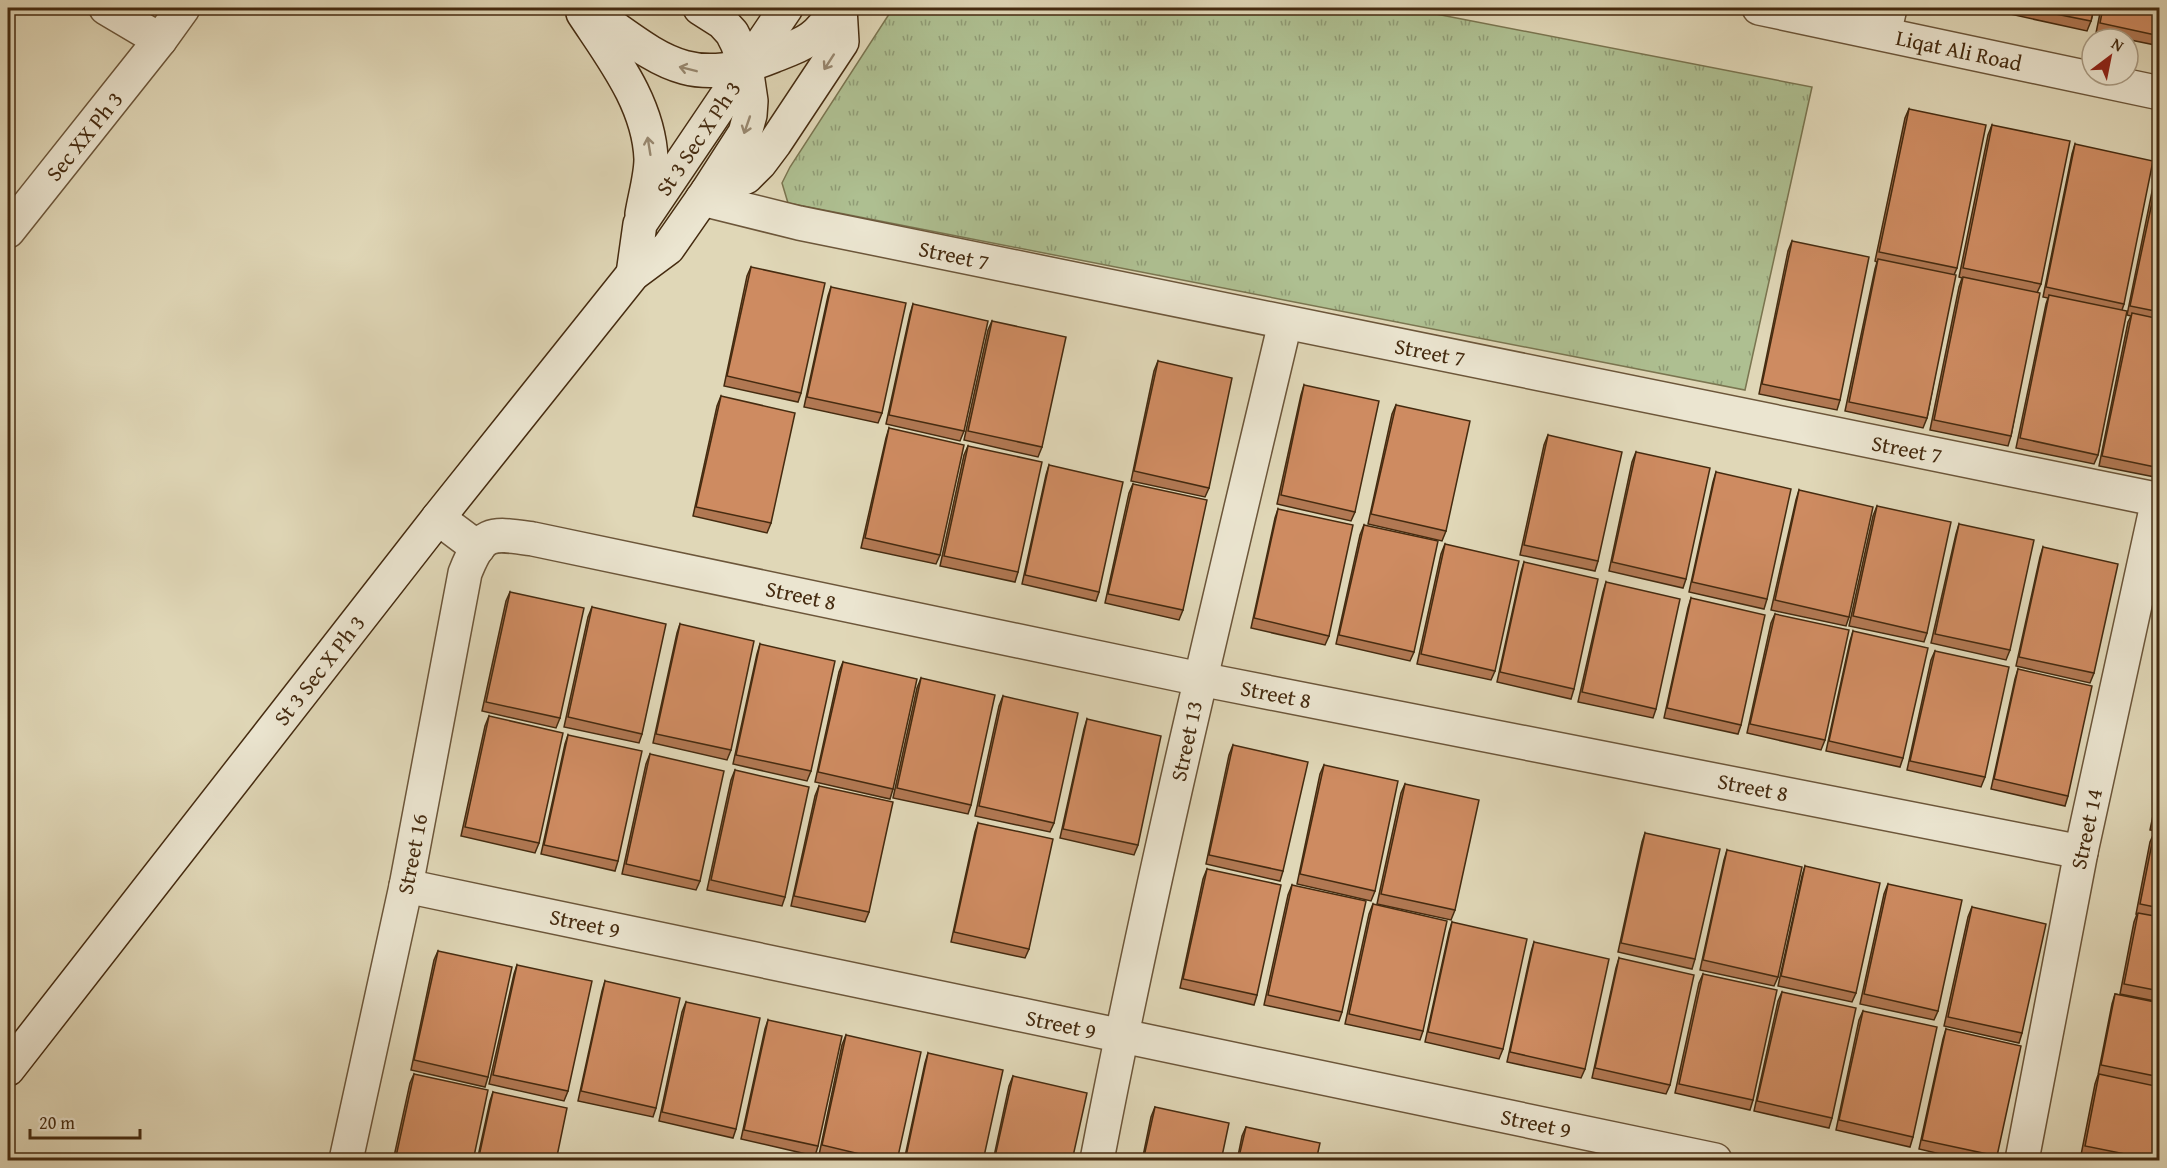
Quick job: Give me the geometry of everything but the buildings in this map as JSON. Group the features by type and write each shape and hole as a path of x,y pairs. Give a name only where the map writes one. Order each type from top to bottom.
{"street":[{"path":"106,8 160,40"},
{"name":"Sec XX Ph 3","path":"8,231 183,8"},
{"path":"579,8 619,67 644,119 651,160 640,224"},
{"path":"586,8 658,57 684,69 705,72 746,67 809,40 823,29 839,8"},
{"path":"700,8 722,22 732,33 746,67"},
{"path":"746,67 786,8"},
{"path":"705,195 746,177 775,143 842,42 839,8"},
{"name":"Liqat Ali Road","path":"1759,8 1887,21 2160,93"},
{"name":"St 3 Sec X Ph 3","path":"633,274 640,224 746,67"},
{"name":"St 3 Sec X Ph 3","path":"8,1069 438,518 633,274 668,248 745,133 751,101 746,67"},
{"name":"Street 7","path":"705,195 799,223 2159,500"},
{"name":"Street 13","path":"1097,1161 1121,1037 1200,679 1285,323"},
{"name":"Street 14","path":"2022,1161 2081,852 2159,500"},
{"path":"438,518 478,548"},
{"name":"Street 8","path":"478,548 487,538 497,534 533,538 1200,679 2081,852"},
{"name":"Street 16","path":"346,1161 406,886 465,573 478,548"},
{"name":"Street 9","path":"406,886 1715,1161"}],"green space":[{"path":"893,8 1405,8 1812,87 1745,390 788,203 782,183 790,167"}]}
